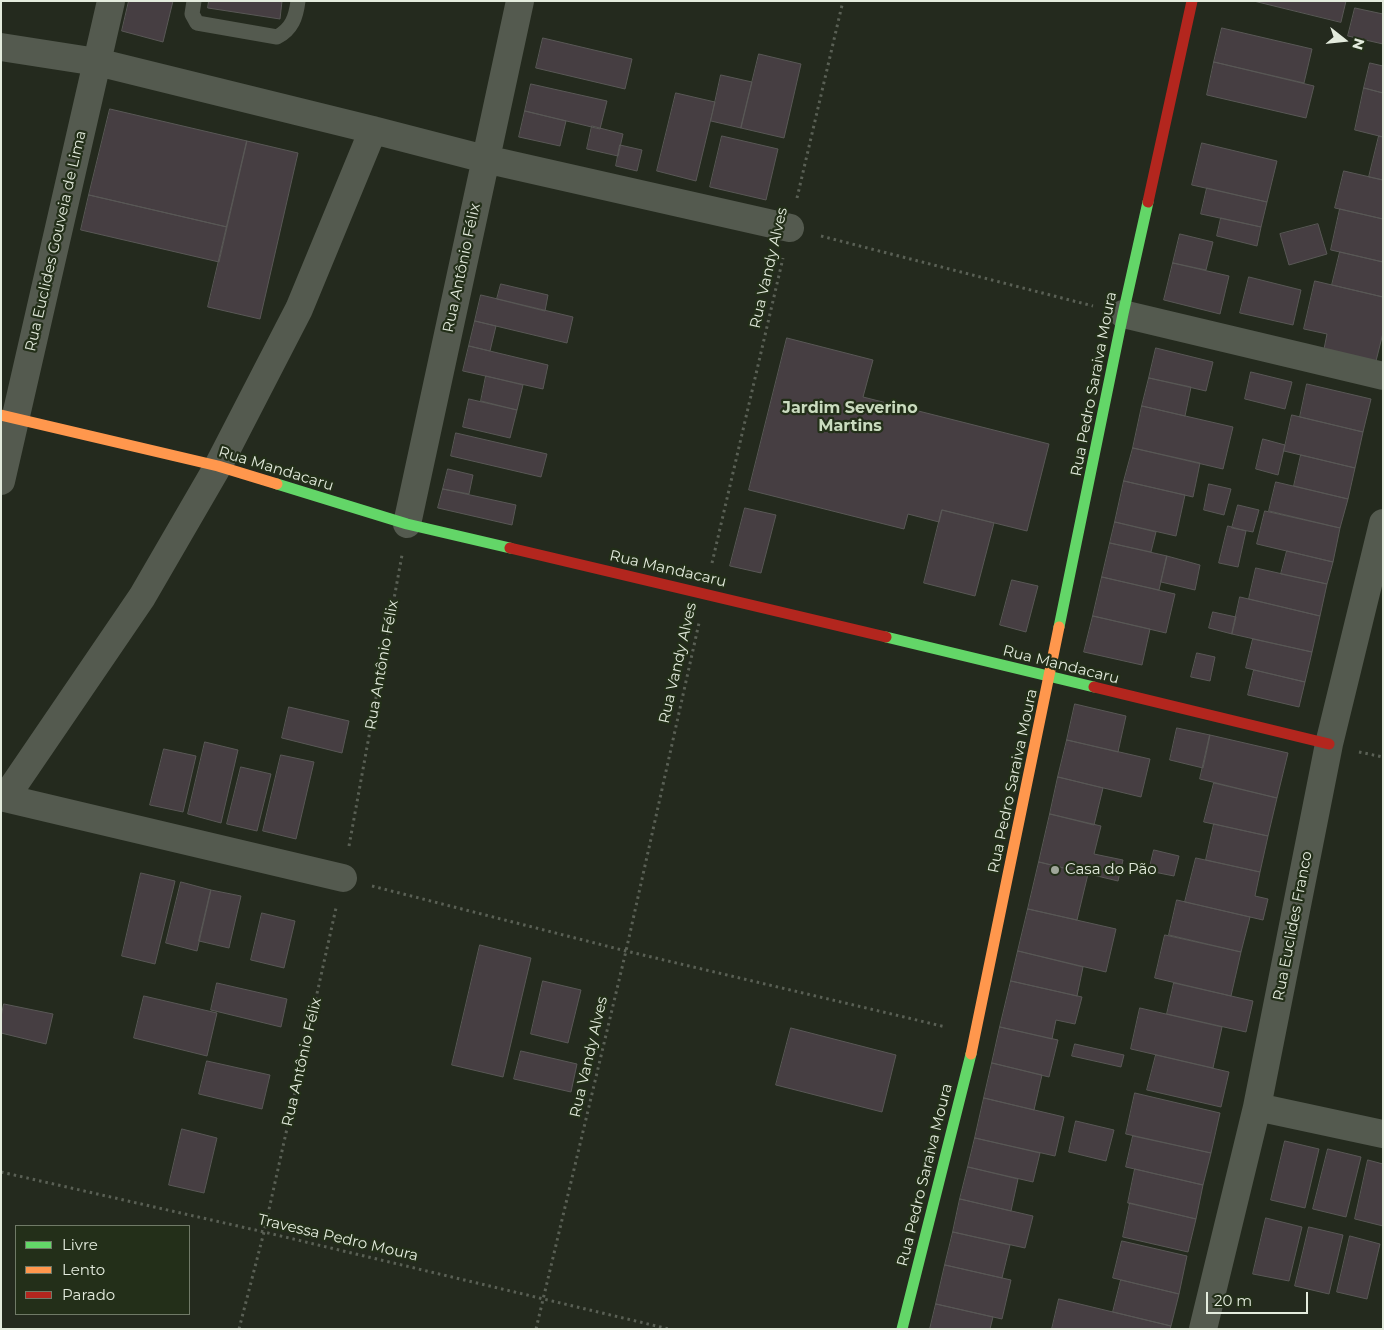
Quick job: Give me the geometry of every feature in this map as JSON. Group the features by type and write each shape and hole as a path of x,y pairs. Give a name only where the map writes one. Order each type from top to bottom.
{"street":[{"name":"Rua Euclides Gouveia de Lima","path":"1,481 9,417 111,1"},
{"name":"Rua Antônio Félix","path":"407,524 520,1"},
{"name":"Rua Pedro Saraiva Moura","path":"902,1329 976,1034 1123,314 1192,1"},
{"path":"1,47 97,62 485,159 790,228"},
{"path":"343,878 3,798 142,597 218,466 299,310 373,130"},
{"path":"1123,314 1383,376"},
{"name":"Rua Mandacaru","path":"9,417 218,466 407,524 706,593 1329,744"},
{"name":"Rua Euclides Franco","path":"1203,1329 1257,1107 1329,744 1383,523"},
{"path":"1257,1107 1383,1134"}],"lane":[{"path":"194,1 192,14 197,23 277,37 290,27 296,16 298,1"}],"path":[{"name":"Rua Vandy Alves","path":"536,1329 626,951 706,593 843,1"},
{"path":"790,228 1123,314"},
{"name":"Rua Antônio Félix","path":"239,1329 264,1232 343,878 407,524"},
{"path":"343,878 626,951 976,1034"},
{"name":"Travessa Pedro Moura","path":"1,1172 264,1232 669,1329"}],"building":[{"path":"129,1 173,1 163,42 122,31"},
{"path":"209,1 282,1 280,19 208,8"},
{"path":"1254,1 1346,1 1341,22"},
{"path":"1355,8 1383,14 1383,44 1348,36"},
{"path":"1222,28 1312,49 1304,83 1214,62"},
{"path":"543,38 632,59 625,89 536,68"},
{"path":"759,54 801,64 784,138 741,128"},
{"path":"1214,62 1314,86 1306,118 1207,95"},
{"path":"1370,63 1383,66 1383,93 1364,88"},
{"path":"721,75 752,82 741,128 711,121"},
{"path":"531,84 607,101 600,129 525,111"},
{"path":"1364,88 1383,93 1383,137 1355,130"},
{"path":"676,93 715,102 696,181 657,171"},
{"path":"110,109 247,141 227,227 89,195"},
{"path":"525,111 566,121 560,146 519,137"},
{"path":"592,126 623,134 618,156 587,149"},
{"path":"722,136 778,149 766,200 710,187"},
{"path":"1379,136 1383,137 1383,180 1369,177"},
{"path":"247,141 298,153 260,319 208,307"},
{"path":"1202,143 1277,161 1267,202 1192,185"},
{"path":"620,145 642,150 637,171 616,166"},
{"path":"1344,171 1383,180 1383,219 1335,208"},
{"path":"1207,188 1267,202 1261,227 1201,214"},
{"path":"89,195 227,227 219,262 81,230"},
{"path":"1340,209 1383,219 1383,262 1331,250"},
{"path":"1221,218 1261,227 1257,246 1217,236"},
{"path":"1318,224 1327,254 1289,265 1280,234"},
{"path":"1180,234 1213,242 1206,270 1173,263"},
{"path":"1340,252 1383,262 1383,297 1332,285"},
{"path":"1173,263 1229,276 1220,314 1164,300"},
{"path":"1249,277 1301,290 1293,325 1240,313"},
{"path":"1315,281 1383,297 1383,333 1376,361 1324,349 1327,334 1304,329"},
{"path":"501,284 548,295 545,311 497,299"},
{"path":"481,295 573,317 567,343 475,321"},
{"path":"475,321 496,326 490,351 469,346"},
{"path":"787,338 873,360 863,397 1049,444 1027,531 942,510 939,522 908,514 904,529 749,490"},
{"path":"469,346 548,365 543,389 463,371"},
{"path":"1156,348 1213,362 1206,391 1149,378"},
{"path":"1251,372 1292,382 1285,409 1245,399"},
{"path":"486,376 523,385 517,410 481,401"},
{"path":"1149,378 1191,387 1185,416 1142,406"},
{"path":"1307,384 1371,399 1363,432 1300,417"},
{"path":"469,399 517,410 510,438 463,427"},
{"path":"1142,406 1233,427 1223,469 1133,448"},
{"path":"1292,415 1363,432 1355,468 1284,451"},
{"path":"456,433 547,454 541,477 451,456"},
{"path":"1263,439 1285,445 1278,475 1256,469"},
{"path":"1133,448 1200,463 1193,497 1124,481"},
{"path":"1301,455 1355,468 1348,499 1294,486"},
{"path":"448,469 473,475 469,494 443,489"},
{"path":"1124,481 1185,495 1176,536 1115,522"},
{"path":"1276,482 1348,499 1340,528 1269,511"},
{"path":"1209,484 1231,489 1224,515 1204,510"},
{"path":"443,489 516,505 512,525 438,508"},
{"path":"1238,505 1259,510 1253,532 1232,528"},
{"path":"745,508 776,515 761,573 730,566"},
{"path":"942,510 994,523 975,596 924,583"},
{"path":"1265,511 1340,528 1333,562 1257,544"},
{"path":"1115,522 1156,532 1151,552 1110,543"},
{"path":"1228,526 1246,531 1238,567 1219,563"},
{"path":"1110,543 1167,556 1159,590 1102,577"},
{"path":"1287,551 1333,562 1327,584 1281,574"},
{"path":"1167,556 1200,565 1195,590 1161,582"},
{"path":"1256,568 1327,584 1320,616 1249,599"},
{"path":"1102,577 1175,594 1166,633 1093,616"},
{"path":"1012,580 1038,586 1026,632 1000,625"},
{"path":"1240,597 1320,616 1312,652 1232,634"},
{"path":"1213,612 1236,617 1232,634 1209,628"},
{"path":"1093,616 1150,629 1142,665 1084,652"},
{"path":"1253,639 1312,652 1305,682 1246,668"},
{"path":"1197,653 1215,657 1210,681 1191,677"},
{"path":"1254,670 1305,682 1299,707 1248,695"},
{"path":"1075,704 1126,716 1118,752 1067,740"},
{"path":"289,707 349,721 342,753 282,738"},
{"path":"1177,728 1210,735 1203,768 1170,760"},
{"path":"1210,735 1288,753 1277,798 1200,779"},
{"path":"1067,740 1150,759 1141,797 1058,777"},
{"path":"205,742 238,750 221,823 188,814"},
{"path":"164,749 196,756 183,812 150,805"},
{"path":"281,755 314,762 296,839 263,831"},
{"path":"241,767 271,774 257,831 227,824"},
{"path":"1058,777 1103,788 1094,825 1050,814"},
{"path":"1214,783 1277,798 1268,836 1204,822"},
{"path":"1050,814 1101,826 1094,854 1123,860 1118,881 1039,862"},
{"path":"1214,824 1268,836 1260,872 1206,860"},
{"path":"1154,850 1179,856 1174,876 1149,871"},
{"path":"1196,858 1260,872 1255,896 1268,899 1263,920 1185,902"},
{"path":"1039,862 1088,874 1077,920 1028,909"},
{"path":"141,873 175,881 155,964 122,956"},
{"path":"181,882 211,890 197,951 166,943"},
{"path":"211,890 241,896 229,948 199,941"},
{"path":"1177,900 1250,917 1241,952 1169,935"},
{"path":"1028,909 1116,929 1106,972 1018,951"},
{"path":"262,913 295,921 284,968 251,960"},
{"path":"1165,935 1241,952 1231,996 1155,978"},
{"path":"480,945 531,958 503,1077 452,1065"},
{"path":"1018,951 1083,967 1077,996 1011,981"},
{"path":"543,981 581,990 568,1043 531,1034"},
{"path":"1011,981 1082,997 1075,1024 1056,1020 1052,1039 1000,1027"},
{"path":"217,983 287,999 281,1027 211,1010"},
{"path":"1174,983 1253,1001 1246,1032 1167,1014"},
{"path":"144,996 217,1013 207,1056 134,1038"},
{"path":"4,1004 53,1014 46,1044 1,1033 1,1017"},
{"path":"1140,1008 1222,1027 1213,1068 1131,1049"},
{"path":"1000,1027 1058,1040 1049,1077 992,1063"},
{"path":"791,1028 896,1055 882,1112 776,1085"},
{"path":"1075,1044 1124,1055 1121,1067 1072,1056"},
{"path":"521,1051 577,1064 571,1092 514,1079"},
{"path":"1156,1055 1229,1072 1221,1107 1147,1090"},
{"path":"207,1061 270,1075 262,1109 199,1094"},
{"path":"992,1063 1042,1075 1034,1110 984,1098"},
{"path":"1135,1093 1220,1113 1211,1153 1126,1134"},
{"path":"984,1098 1064,1117 1055,1156 975,1138"},
{"path":"1076,1121 1114,1130 1106,1161 1069,1152"},
{"path":"182,1129 217,1138 204,1193 169,1185"},
{"path":"1133,1136 1211,1153 1203,1185 1126,1167"},
{"path":"975,1138 1040,1153 1033,1182 968,1167"},
{"path":"1285,1141 1319,1149 1305,1208 1271,1200"},
{"path":"1328,1149 1361,1157 1346,1217 1313,1209"},
{"path":"1368,1160 1383,1164 1383,1226 1355,1219"},
{"path":"968,1167 1018,1179 1011,1211 960,1199"},
{"path":"1135,1169 1203,1185 1196,1219 1128,1203"},
{"path":"960,1199 1033,1216 1025,1248 953,1232"},
{"path":"1130,1203 1196,1219 1188,1252 1123,1237"},
{"path":"1266,1218 1302,1227 1289,1281 1253,1274"},
{"path":"1309,1227 1343,1235 1329,1294 1295,1286"},
{"path":"953,1232 1010,1245 1002,1278 945,1265"},
{"path":"1350,1236 1380,1244 1367,1299 1337,1292"},
{"path":"1122,1241 1187,1256 1179,1294 1113,1278"},
{"path":"945,1265 1011,1280 1002,1319 936,1304"},
{"path":"1121,1280 1179,1294 1171,1326 1113,1312"},
{"path":"1059,1299 1171,1326 1170,1329 1052,1329"},
{"path":"936,1304 993,1317 990,1329 930,1329"}],"traffic: fast":[{"path":"1059,627 1123,314 1148,202"},
{"path":"277,484 407,524 510,548"},
{"path":"886,637 1094,687"},
{"path":"902,1329 971,1054"}],"traffic: slow":[{"path":"1,415 218,466 277,484"},
{"path":"971,1054 1059,627"}],"traffic: jam":[{"path":"1148,202 1192,1"},
{"path":"510,548 886,637"},
{"path":"1094,687 1329,744"}],"place":[{"name":"Casa do Pão","path":"1055,870"}],"district":[{"name":"Jardim Severino Martins","path":"850,417"}]}
